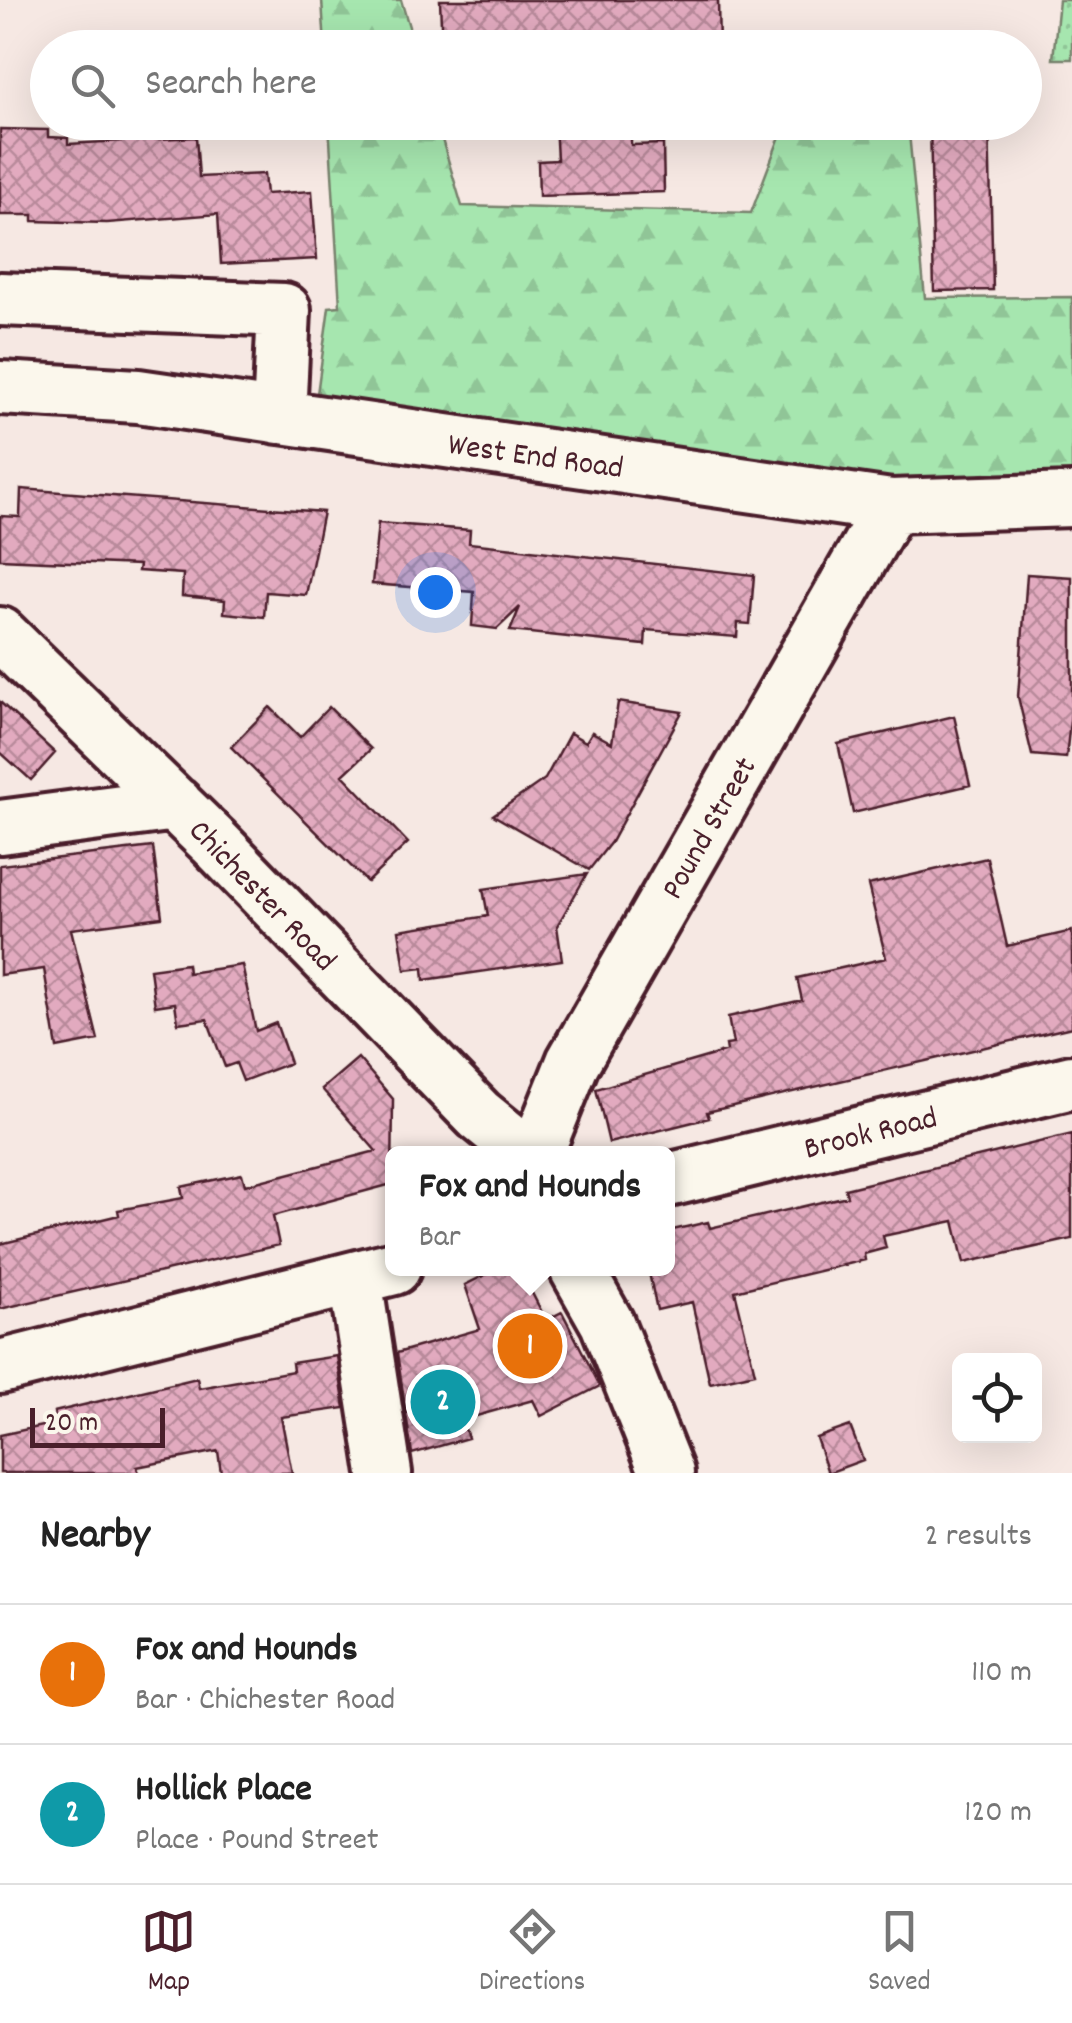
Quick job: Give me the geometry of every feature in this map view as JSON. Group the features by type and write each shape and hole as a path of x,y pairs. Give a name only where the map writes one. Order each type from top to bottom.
{"street":[{"path":"0,299 284,310 279,416"},
{"name":"West End Road","path":"0,388 138,396 891,506 1072,500"},
{"name":"Pound Street","path":"539,1146 573,1062 891,506"},
{"name":"Chichester Road","path":"0,634 176,804 479,1115 518,1146"},
{"path":"0,827 176,804"},
{"name":"Brook Road","path":"675,1178 1072,1082"},
{"path":"0,1367 374,1274 385,1473"},
{"path":"581,1276 607,1323 667,1473"}],"green space":[{"path":"322,0 401,0 410,30 324,30"},
{"path":"1059,0 1072,0 1072,59 1053,59"},
{"path":"330,140 442,140 462,206 751,213 779,140 910,140 925,298 1072,297 1072,476 906,485 317,394 329,307 340,306"}],"building":[{"path":"440,0 718,0 719,30 441,30"},
{"path":"0,129 30,130 30,140 68,140 68,144 196,140 199,177 264,174 266,194 312,191 317,259 221,264 218,214 107,223 33,221 33,215 0,215"},
{"path":"556,140 663,144 664,192 539,196 538,161 557,160"},
{"path":"930,140 989,140 993,290 934,291"},
{"path":"21,489 323,512 306,595 266,592 264,617 224,613 225,600 182,596 183,574 138,571 139,565 0,559 0,516 20,517"},
{"path":"378,523 470,530 469,543 754,575 750,624 738,623 737,637 646,630 645,645 510,631 520,607 497,629 472,626 474,592 372,584"},
{"path":"1027,574 1072,577 1072,703 1066,758 1032,755 1018,697"},
{"path":"0,702 55,753 31,780 0,752"},
{"path":"618,702 682,712 611,842 589,870 493,815 545,779 570,733 586,742 592,732 612,743"},
{"path":"270,707 300,737 329,707 371,749 343,775 408,843 367,882 231,747"},
{"path":"954,716 970,785 853,813 838,744"},
{"path":"153,847 162,917 71,929 98,1040 57,1048 44,969 0,975 0,865"},
{"path":"987,858 1007,946 1072,931 1072,1027 707,1112 709,1118 609,1143 596,1089 727,1051 726,1045 733,1044 728,1017 802,1000 797,978 886,958 868,885"},
{"path":"587,874 557,926 562,960 424,980 423,968 405,970 399,930 488,916 483,889"},
{"path":"187,964 188,973 242,965 256,1031 276,1023 290,1063 243,1081 236,1063 225,1067 207,1019 178,1023 175,1003 155,1006 150,969"},
{"path":"358,1058 393,1099 392,1146 385,1146 385,1186 273,1216 279,1245 0,1309 0,1244 119,1215 118,1210 183,1198 181,1187 242,1174 245,1185 376,1151 322,1089"},
{"path":"1072,1134 1072,1239 964,1263 954,1221 883,1236 886,1248 864,1254 865,1260 735,1291 755,1373 710,1383 692,1302 657,1310 650,1276 675,1276 675,1229 708,1222 710,1228 847,1196 845,1189"},
{"path":"483,1276 523,1276 546,1320 562,1312 600,1386 541,1416 533,1400 462,1420 468,1438 412,1454 397,1353 480,1329 465,1285"},
{"path":"337,1356 345,1408 281,1417 292,1473 221,1473 218,1451 137,1467 139,1473 0,1473 0,1435 56,1423 54,1412 197,1378 199,1388 293,1371 292,1363"},
{"path":"850,1426 863,1460 828,1473 816,1438"}],"place":[{"name":"Fox and Hounds","path":"530,1346"},
{"name":"Hollick Place","path":"443,1402"}]}
